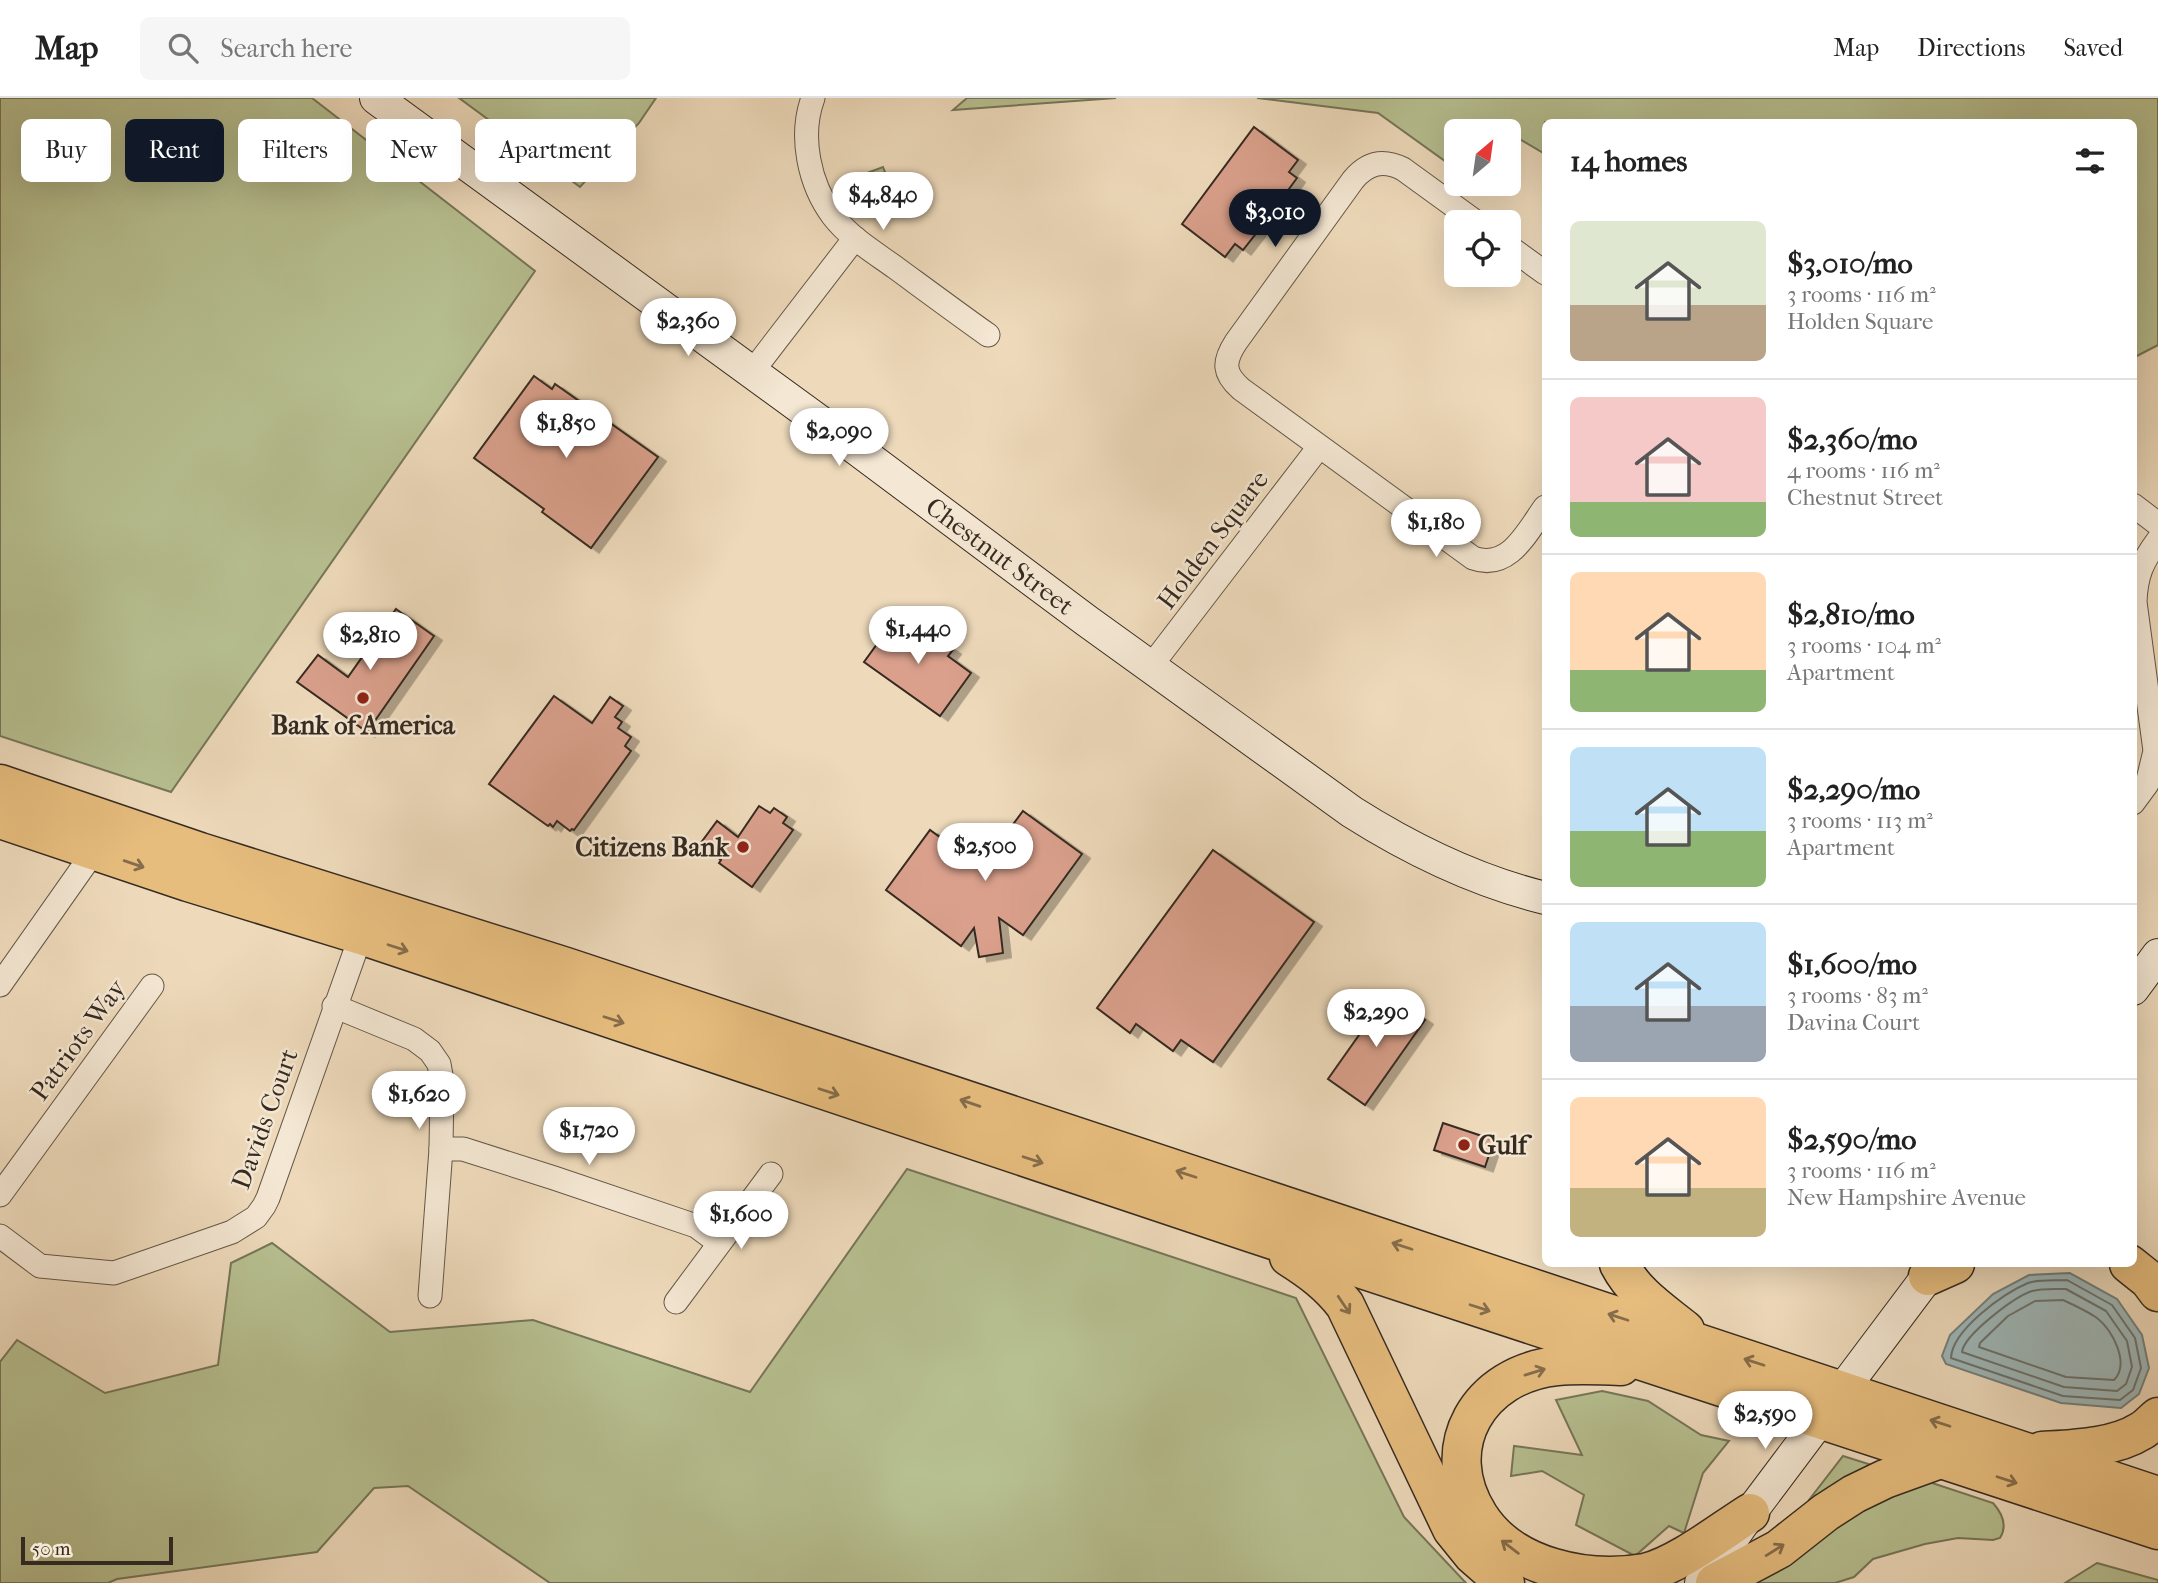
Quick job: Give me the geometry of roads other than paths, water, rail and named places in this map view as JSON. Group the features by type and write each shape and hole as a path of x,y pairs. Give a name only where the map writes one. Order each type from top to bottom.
{"highway":[{"path":"0,784 190,849 566,967 1706,1346 1943,1458 2158,1530"},
{"path":"0,819 188,882 361,935 1666,1369 2028,1452 2158,1496"},
{"path":"1252,1233 1316,1275 1332,1288 1345,1305 1452,1529 1473,1555 1505,1583"},
{"path":"1620,1267 1644,1298 1706,1346"},
{"path":"2133,1267 2149,1280 2158,1292"},
{"path":"1666,1369 1603,1365 1557,1366 1520,1376 1492,1391 1474,1415 1463,1442 1465,1485 1480,1518 1516,1552 1544,1567 1579,1576 1597,1577 1647,1573 1672,1562 1751,1513"},
{"path":"2028,1452 2090,1447 2126,1438 2141,1431 2158,1416"},
{"path":"1715,1583 1779,1549 1854,1494 1885,1479 1943,1458"}],"street":[{"name":"Chestnut Street","path":"376,98 1310,782 1390,836 1433,858 1477,876 1542,897"},
{"path":"813,98 807,121 806,145 810,168 820,195 834,217 855,238 988,335"},
{"path":"1459,210 1403,169 1388,163 1372,165 1358,174 1236,342 1226,369 1231,380 1241,390 1467,555 1479,560 1493,561 1505,557 1542,511"},
{"path":"752,372 855,238"},
{"path":"1521,255 1542,271"},
{"name":"Holden Square","path":"1151,666 1319,447"},
{"path":"2137,508 2158,524"},
{"path":"2137,585 2143,561 2158,540"},
{"path":"2137,617 2155,751 2147,784 2137,798"},
{"path":"0,985 95,850"},
{"name":"Davids Court","path":"0,1236 40,1266 114,1273 232,1232 256,1217 264,1206 361,935"},
{"path":"2137,981 2149,958"},
{"name":"Patriots Way","path":"0,1195 152,986"},
{"path":"334,1006 414,1039 430,1051 439,1064 442,1081 441,1149 430,1296"},
{"path":"441,1149 463,1149 555,1178 696,1226 719,1243"},
{"path":"676,1302 771,1174"},
{"path":"1701,1583 1832,1405 1940,1268"}],"water":[{"path":"2070,1273 2117,1299 2142,1335 2149,1368 2139,1394 2121,1408 2061,1403 1946,1364 1942,1356 1950,1335 1993,1294 2029,1275"}],"place":[{"name":"Bank of America","path":"363,698"},
{"name":"Citizens Bank","path":"743,847"},
{"name":"Gulf","path":"1464,1145"}]}
